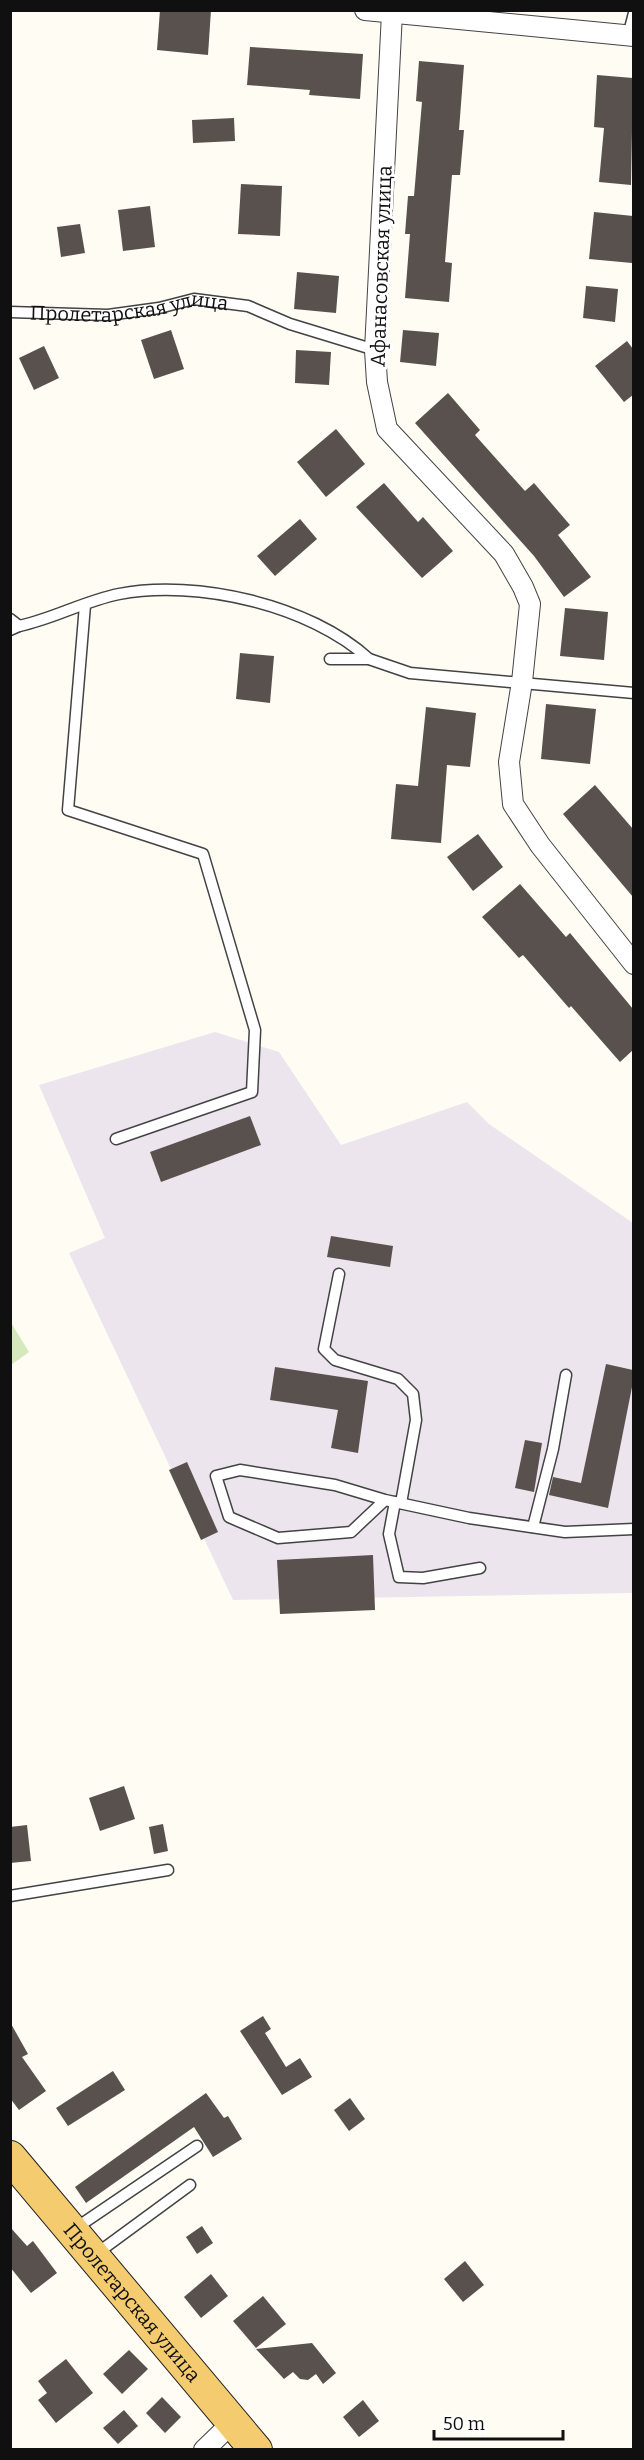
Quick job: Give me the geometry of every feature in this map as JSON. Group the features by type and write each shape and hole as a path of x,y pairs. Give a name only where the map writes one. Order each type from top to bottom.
{"main road":[{"name":"Пролетарская улица","path":"10,2157 256,2450"}],"street":[{"path":"365,10 631,36"},
{"name":"Афанасовская улица","path":"392,13 375,350 377,382 387,429 504,554 523,587 530,603 522,682 508,762 513,804 540,845 633,964"},
{"path":"204,2450 233,2422"}],"lane":[{"path":"631,36 633,13"},
{"name":"Пролетарская улица","path":"10,312 108,315 159,308 194,299 248,306 290,324 375,350"},
{"path":"13,625 45,621 119,594 200,590 262,605 315,622 347,639 369,659"},
{"path":"85,605 68,810 202,854 255,1030 252,1092 116,1139"},
{"path":"330,659 369,659 410,673 633,693"},
{"path":"339,1274 324,1349 335,1360 398,1379 413,1394 416,1420 394,1502 390,1534 399,1577 423,1578 480,1568"},
{"path":"533,1527 553,1449 566,1375"},
{"path":"394,1502 351,1532 278,1538 229,1517 216,1476 240,1470 335,1485 394,1502 565,1532 633,1529"},
{"path":"10,1896 168,1870"},
{"path":"72,2230 197,2146"},
{"path":"94,2256 190,2186"}],"shaded area":[{"path":"215,1032 279,1052 341,1145 467,1102 489,1124 633,1223 633,1593 233,1600 69,1253 105,1238 39,1085"}],"green space":[{"path":"10,1321 29,1352 11,1365 10,1365"}],"building":[{"path":"160,10 211,10 208,55 157,50"},
{"path":"250,47 363,54 360,99 309,95 310,90 247,85"},
{"path":"419,61 464,65 459,130 464,130 460,175 452,175 445,262 452,263 449,302 405,298 410,234 405,234 408,196 414,196 422,102 416,101"},
{"path":"597,75 633,78 631,185 599,182 604,128 594,127"},
{"path":"234,118 235,141 193,143 192,120"},
{"path":"241,184 282,186 280,236 238,234"},
{"path":"150,206 155,247 123,251 118,210"},
{"path":"594,212 633,216 632,263 589,259"},
{"path":"80,224 85,253 61,257 57,227"},
{"path":"297,272 339,276 336,313 294,309"},
{"path":"586,286 618,289 615,322 583,318"},
{"path":"171,330 184,369 154,379 141,340"},
{"path":"403,330 439,333 436,366 400,362"},
{"path":"627,341 633,349 633,395 624,402 595,366"},
{"path":"44,346 59,378 34,390 19,358"},
{"path":"296,350 331,352 329,385 295,383"},
{"path":"448,393 480,430 475,435 525,491 534,483 570,525 558,535 591,577 564,597 534,556 415,423"},
{"path":"336,429 365,464 326,497 297,462"},
{"path":"384,483 418,522 423,517 453,551 422,578 356,507"},
{"path":"300,519 317,539 275,576 257,556"},
{"path":"565,608 608,612 604,660 560,656"},
{"path":"240,653 274,656 270,703 236,699"},
{"path":"546,704 596,709 590,764 541,759"},
{"path":"426,707 476,713 470,767 447,765 441,843 391,839 396,784 418,786"},
{"path":"595,785 633,829 633,897 563,814"},
{"path":"478,834 503,867 473,891 447,857"},
{"path":"520,884 566,937 570,933 633,1009 633,1050 620,1062 523,955 519,958 482,917"},
{"path":"250,1116 261,1145 161,1182 150,1152"},
{"path":"331,1236 393,1246 390,1267 327,1257"},
{"path":"606,1364 633,1370 633,1382 608,1508 549,1495 553,1477 581,1483"},
{"path":"275,1367 368,1381 358,1453 331,1448 338,1410 270,1400"},
{"path":"525,1440 542,1443 534,1492 515,1488"},
{"path":"187,1462 218,1532 201,1540 169,1470"},
{"path":"373,1555 375,1610 280,1614 277,1560"},
{"path":"124,1786 135,1819 100,1831 89,1798"},
{"path":"163,1824 168,1851 154,1854 149,1827"},
{"path":"27,1825 31,1861 10,1863 10,1827"},
{"path":"263,2016 271,2029 265,2033 286,2067 300,2058 312,2077 282,2095 240,2031"},
{"path":"10,2022 28,2054 22,2057 46,2091 19,2110 10,2098"},
{"path":"113,2071 125,2090 68,2126 56,2108"},
{"path":"206,2093 224,2118 228,2116 242,2139 213,2157 194,2127 86,2203 75,2187"},
{"path":"350,2098 365,2119 349,2131 334,2110"},
{"path":"202,2226 213,2243 197,2254 186,2237"},
{"path":"10,2227 27,2246 33,2241 57,2273 31,2293 10,2267"},
{"path":"465,2261 484,2285 463,2302 444,2279"},
{"path":"211,2274 228,2296 201,2318 184,2297"},
{"path":"263,2296 286,2324 256,2348 233,2321"},
{"path":"312,2343 336,2373 323,2384 316,2374 308,2380 300,2379 293,2372 284,2379 256,2349"},
{"path":"129,2350 148,2369 122,2394 103,2374"},
{"path":"66,2359 93,2393 56,2423 38,2400 47,2393 38,2381"},
{"path":"162,2397 181,2417 165,2433 146,2413"},
{"path":"363,2400 379,2421 359,2437 343,2417"},
{"path":"124,2410 138,2426 118,2444 103,2428"}]}
